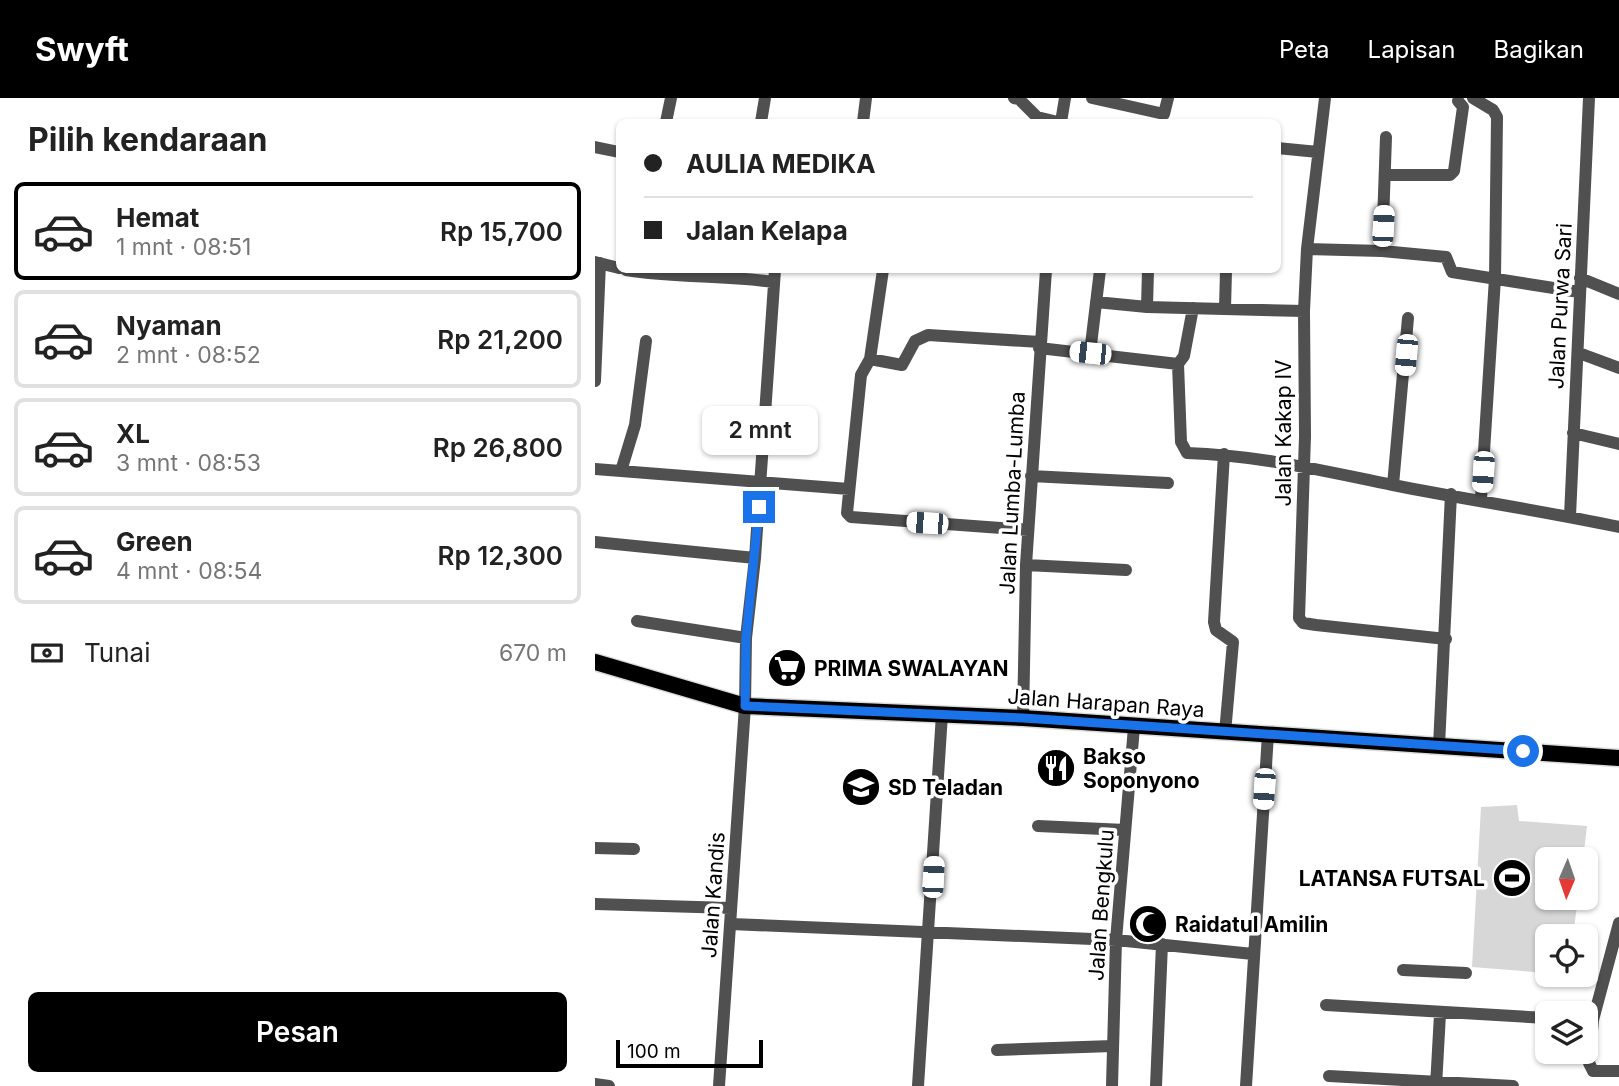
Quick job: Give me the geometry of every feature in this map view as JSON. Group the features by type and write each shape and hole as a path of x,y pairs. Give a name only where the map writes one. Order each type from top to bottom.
{"main road":[{"name":"Jalan Harapan Raya","path":"595,662 745,706 1023,718 1619,758"}],"street":[{"path":"667,119 671,98"},
{"path":"762,119 765,98"},
{"path":"863,119 866,98"},
{"path":"1014,98 1019,99 1037,117 1046,119"},
{"path":"1061,119 1065,98"},
{"path":"1092,98 1164,118 1168,98"},
{"name":"Jalan Kakap IV","path":"1325,98 1307,249 1299,618 1303,623 1446,639"},
{"path":"1473,98 1493,110 1497,117 1495,278 1481,499"},
{"name":"Jalan Purwa Sari","path":"1570,516 1589,98"},
{"path":"1386,175 1450,176 1454,171 1463,107 1455,99"},
{"path":"1382,251 1386,137"},
{"path":"595,147 616,151"},
{"path":"1281,148 1318,152"},
{"path":"1307,249 1382,251 1446,257 1452,272 1579,292"},
{"path":"595,381 597,263 616,267"},
{"path":"653,273 698,278 774,276"},
{"path":"883,273 870,359 861,375 846,508 851,517 1028,530"},
{"name":"Jalan Lumba-Lumba","path":"1023,718 1026,565 1046,273"},
{"path":"1090,353 1100,273"},
{"path":"1147,307 1148,273"},
{"path":"1225,309 1226,273"},
{"name":"Jalan Kandis","path":"719,1086 745,706 746,638 761,482 774,276"},
{"path":"1580,278 1619,294"},
{"path":"1096,302 1147,307 1304,311"},
{"path":"1193,308 1184,356 1178,364 1183,452 1304,464 1394,485 1481,499 1619,527"},
{"path":"1394,485 1408,318"},
{"path":"870,359 902,365 915,341 928,335 1039,345 1178,364"},
{"path":"621,471 635,425 646,341"},
{"path":"1579,353 1619,369"},
{"path":"1573,433 1619,444"},
{"path":"1224,454 1214,622 1216,630 1233,642 1225,733"},
{"path":"595,469 849,489"},
{"path":"1031,476 1168,483"},
{"path":"1439,746 1451,494"},
{"path":"595,542 755,558"},
{"path":"1026,565 1126,570"},
{"path":"637,621 746,638"},
{"path":"918,1086 942,714"},
{"name":"Jalan Bengkulu","path":"1112,1086 1116,940 1134,727"},
{"path":"1246,1086 1268,734"},
{"path":"1038,826 1125,830"},
{"path":"595,848 635,849"},
{"path":"595,904 731,908"},
{"path":"1595,1001 1619,923"},
{"path":"731,924 1116,940 1253,954"},
{"path":"1156,1086 1162,944"},
{"path":"1403,970 1466,972"},
{"path":"1326,1005 1440,1014 1535,1018"},
{"path":"1436,1083 1440,1014"},
{"path":"997,1050 1113,1046"},
{"path":"1589,1064 1593,1071 1619,1071"},
{"path":"1329,1076 1513,1086"},
{"path":"595,1084 609,1086"}],"shaded area":[{"name":"LATANSA FUTSAL","path":"1517,805 1519,821 1587,826 1584,847 1535,847 1535,910 1576,910 1575,924 1535,924 1535,972 1472,967 1481,807"}],"place":[{"name":"PRIMA SWALAYAN","path":"787,668"},
{"name":"Bakso Soponyono","path":"1056,768"},
{"name":"SD Teladan","path":"861,787"},
{"name":"LATANSA FUTSAL","path":"1512,878"},
{"name":"Raidatul Amilin","path":"1148,924"}],"route":[{"path":"759,507 746,638 745,706 1023,718 1523,751"}]}
